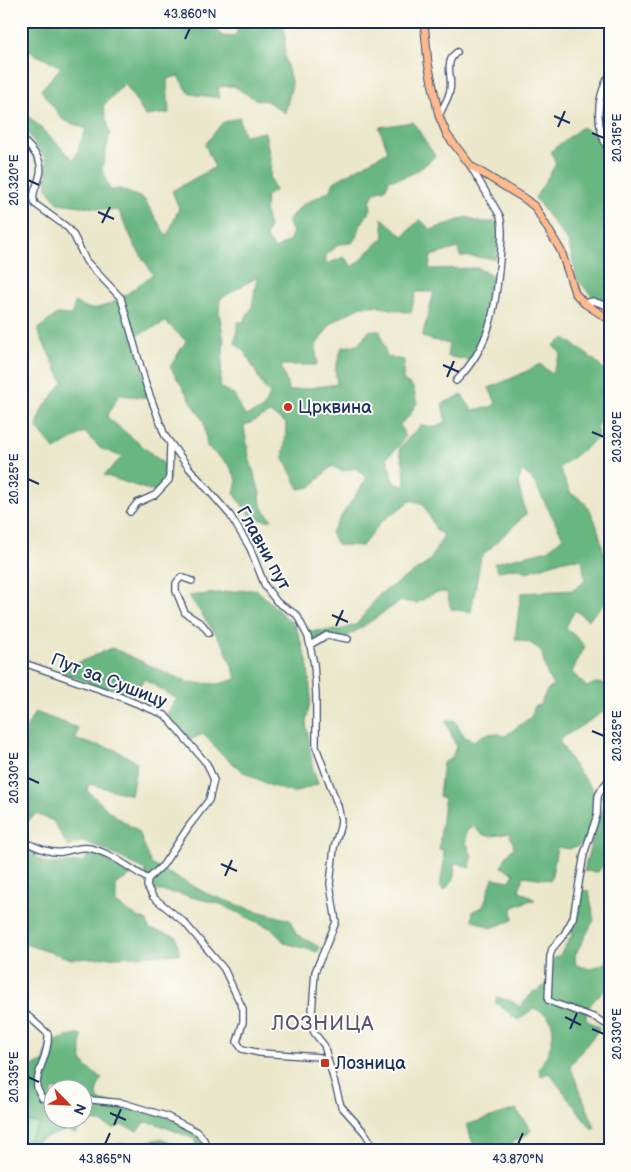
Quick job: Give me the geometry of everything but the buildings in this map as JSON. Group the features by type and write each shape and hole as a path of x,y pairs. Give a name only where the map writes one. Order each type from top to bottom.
{"main road":[{"path":"424,21 428,63 442,126 450,140 470,166 525,199 534,207 561,251 575,293 584,303 610,320"}],"street":[{"path":"440,116 443,105 450,93 451,84 448,66 452,56 457,52"},
{"path":"610,74 601,92 598,120 602,136 610,152"},
{"name":"Главни пут","path":"21,138 38,158 40,164 40,178 33,194 35,204 68,228 86,261 121,298 148,392 170,445 233,519 250,548 265,586 277,602 297,615 310,645 314,664 316,695 316,747 338,806 340,820 334,848 330,884 336,922 315,972 311,1026 324,1045 341,1106 365,1133 376,1151"},
{"path":"456,381 468,369 486,337 496,297 501,243 502,222 500,216 470,166"},
{"path":"610,221 608,233 610,244"},
{"path":"584,303 593,301 610,307"},
{"path":"130,512 137,503 155,495 169,480 170,445"},
{"path":"192,581 181,577 176,583 176,591 185,613 202,624 209,633"},
{"path":"310,645 327,635 348,639"},
{"name":"Пут за Сушицу","path":"21,662 113,694 165,715 207,764 214,780 209,800 163,865 148,879"},
{"path":"610,778 600,790 598,796 597,815 584,854 573,918 563,936 552,949 550,956 548,1000 596,1018 610,1027"},
{"path":"21,840 56,852 66,852 79,847 95,849 106,853 148,879 147,886 153,897 184,922 224,969 243,1009 243,1022 237,1042 242,1049 260,1053 320,1057 327,1060"},
{"path":"21,1013 27,1015 48,1034 49,1042 37,1081 37,1090 42,1098"},
{"path":"92,1099 123,1103 166,1116 198,1132 204,1140 208,1151"}],"green space":[{"path":"21,21 215,21 212,25 222,36 234,37 243,21 277,21 285,30 285,58 292,85 285,113 267,101 255,99 233,86 218,87 220,98 190,94 178,76 167,79 169,113 145,116 125,83 103,106 110,133 102,169 110,190 120,189 144,199 167,237 179,208 172,191 215,167 205,145 222,123 239,117 244,135 265,132 271,164 270,178 275,191 266,196 265,211 269,228 266,237 275,249 289,241 293,232 287,221 302,205 331,190 334,182 388,151 379,127 413,122 435,156 409,175 390,179 385,189 375,192 370,201 371,209 360,226 357,236 352,243 339,244 326,256 326,264 344,257 353,267 384,237 382,218 403,236 420,219 431,230 467,217 478,222 500,222 496,259 460,256 458,248 431,256 429,269 478,268 495,278 482,341 471,361 447,356 449,344 422,337 434,292 416,292 411,313 375,306 362,306 332,322 316,345 317,365 281,365 289,391 337,384 335,370 342,347 358,345 370,330 380,331 387,357 404,360 403,380 413,387 417,403 409,416 400,424 405,437 387,458 394,483 405,487 404,467 399,448 421,425 434,427 446,422 442,404 462,395 472,410 491,407 496,403 489,388 540,364 552,374 561,353 553,346 565,338 597,362 610,377 610,416 597,425 598,438 559,468 571,494 579,498 590,510 604,553 610,553 610,590 607,593 608,600 588,620 575,610 566,627 585,646 572,672 587,687 595,683 610,684 610,710 608,709 559,740 572,763 598,796 585,843 569,849 557,847 551,880 524,876 519,890 535,900 512,908 513,920 491,928 472,920 473,911 483,907 493,878 510,881 514,873 501,867 507,855 514,847 509,833 489,836 481,833 474,826 466,831 466,842 472,856 470,868 455,862 454,879 444,891 440,885 444,863 443,850 439,849 444,799 439,796 443,763 452,758 456,746 446,721 454,720 465,737 474,741 481,736 489,734 505,736 531,717 535,706 540,705 547,690 553,686 546,671 541,650 530,643 515,639 521,593 574,590 585,581 582,559 564,560 527,572 517,568 498,571 494,563 548,550 563,537 534,482 522,470 518,483 526,514 481,557 471,612 451,609 447,592 434,593 417,603 401,601 347,637 315,647 307,631 341,630 357,624 380,594 429,562 444,535 437,531 423,504 412,500 382,521 362,546 337,545 331,532 367,478 355,468 342,471 332,466 311,487 299,489 283,457 286,423 270,413 244,426 249,457 260,493 261,506 272,520 258,519 249,513 234,493 237,480 229,465 207,447 204,422 170,367 186,341 166,322 133,337 151,398 119,395 107,417 169,468 169,480 157,493 104,475 122,457 100,448 84,432 55,450 37,428 41,411 63,382 37,330 57,314 72,315 75,302 86,308 94,308 112,303 153,274 135,246 119,211 58,203 47,188 46,159 21,123 21,109 74,160 86,129 63,120 41,90 61,67 21,47","holes":["257,277 252,308 243,322 238,322 235,343 246,354 263,386 270,394 263,409 245,416 234,395 220,387 224,341 219,312 220,299"]},
{"path":"582,127 601,139 610,155 610,308 592,296 577,279 569,243 535,198 556,164 551,151"},
{"path":"256,589 296,627 307,660 311,697 306,722 313,769 318,784 293,793 269,785 242,771 217,750 204,734 184,742 166,715 177,699 144,679 130,699 59,671 112,648 189,683 218,684 237,679 224,646 189,596"},
{"path":"35,712 78,728 76,740 114,749 137,762 131,795 89,784 87,790 110,812 139,832 151,864 210,895 290,920 296,934 319,947 318,952 285,943 272,929 220,904 175,893 153,890 144,869 83,841 68,847 53,821 36,814 26,823 26,837 21,835 21,738"},
{"path":"603,808 610,815 607,821 610,822 610,855 598,872 584,871 595,828"},
{"path":"21,840 38,847 35,857 48,864 83,862 91,852 135,873 116,884 116,903 147,921 149,929 176,936 180,954 72,959 21,943"},
{"path":"582,890 589,891 594,920 575,955 576,965 590,969 610,961 610,985 594,1000 588,1009 586,1019 600,1028 570,1066 595,1128 591,1128 549,1073 541,1076 539,1069 552,1042 553,1034 550,1020 545,1014 534,1008 518,1020 495,1002 497,997 511,1001 520,1007 534,991 538,991 552,979 554,958 560,955 572,935 570,931 578,912"},
{"path":"71,1035 82,1035 81,1056 83,1061 89,1069 102,1078 97,1089 98,1100 153,1112 198,1132 208,1151 197,1151 195,1139 157,1124 146,1122 137,1131 122,1125 114,1129 100,1122 92,1121 92,1080 42,1080 42,1130 67,1130 35,1143 33,1151 25,1151 25,1144 40,1123 21,1123 21,1072 44,1061 49,1042 54,1042"},
{"path":"516,1109 531,1130 528,1134 498,1149 476,1151 466,1125"},
{"path":"21,1123 40,1123 25,1144 25,1151 21,1151"},
{"path":"67,1130 79,1130 75,1134"},
{"path":"160,1139 191,1151 109,1151 119,1144"}],"place":[{"name":"Црквина","path":"288,407"},
{"name":"Лозница","path":"325,1063"}],"district":[{"name":"ЛОЗНИЦА","path":"323,1023"}]}
